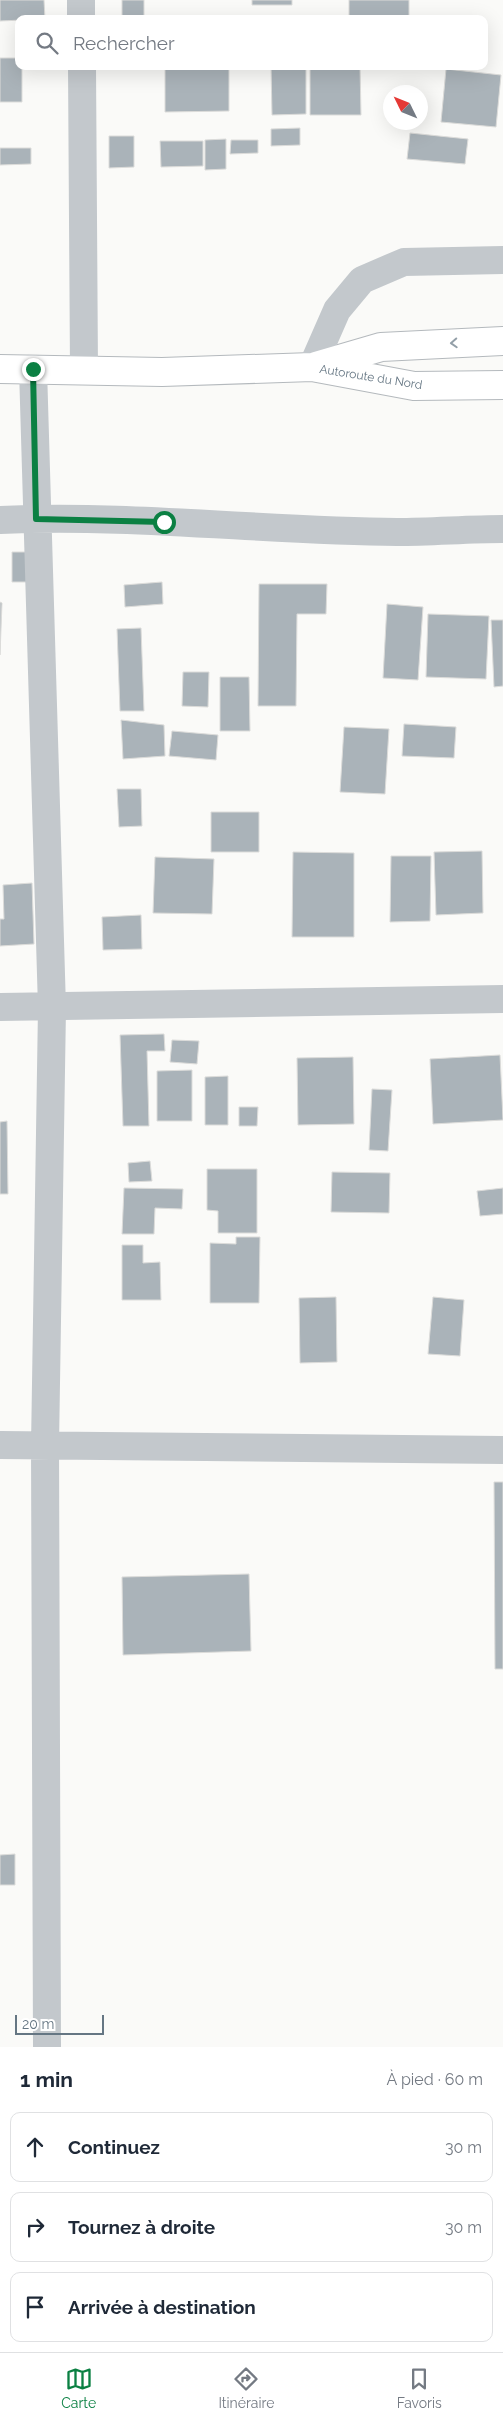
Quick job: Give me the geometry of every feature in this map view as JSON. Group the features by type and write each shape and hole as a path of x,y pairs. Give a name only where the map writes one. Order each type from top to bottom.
{"highway":[{"name":"Autoroute du Nord","path":"312,367 381,346 503,340"},
{"path":"0,369 162,372 312,367"},
{"name":"Autoroute du Nord","path":"312,367 414,386 503,385"}],"street":[{"path":"81,0 81,15"},
{"path":"82,70 84,370"},
{"path":"312,367 337,310 362,280 404,262 503,260"},
{"path":"33,369 52,1008 45,1446 47,2047"},
{"path":"0,520 36,519 397,532 503,529"},
{"path":"0,1007 52,1008 503,999"},
{"path":"0,1445 503,1450"}],"building":[{"path":"0,0 44,0 45,15 15,15 15,20 0,21"},
{"path":"122,0 144,0 144,15 122,15"},
{"path":"252,0 292,0 292,5 252,5"},
{"path":"349,0 409,0 409,15 349,15"},
{"path":"0,58 15,58 15,70 22,70 22,102 0,102"},
{"path":"165,70 229,70 229,111 165,112"},
{"path":"271,70 306,70 306,114 272,115"},
{"path":"310,70 360,70 361,115 310,115"},
{"path":"446,70 501,75 496,127 441,122"},
{"path":"300,128 300,145 271,146 271,129"},
{"path":"410,133 468,139 465,164 407,159"},
{"path":"109,136 134,136 134,167 109,168"},
{"path":"226,139 226,169 205,170 205,140"},
{"path":"231,140 258,140 258,153 230,154"},
{"path":"160,141 203,141 203,166 161,167"},
{"path":"0,148 31,148 31,164 0,165"},
{"path":"12,552 34,552 33,582 12,582"},
{"path":"162,582 163,604 125,607 124,585"},
{"path":"259,584 327,584 326,614 297,614 296,706 258,706"},
{"path":"0,602 2,603 0,655"},
{"path":"387,604 423,607 418,680 383,678"},
{"path":"428,614 489,616 486,679 426,677"},
{"path":"491,620 503,620 503,686 494,687"},
{"path":"141,628 144,711 120,711 117,629"},
{"path":"183,672 209,672 208,707 182,706"},
{"path":"220,677 249,677 250,731 220,731"},
{"path":"121,720 164,725 165,756 123,759"},
{"path":"404,724 456,727 454,758 402,756"},
{"path":"344,727 389,729 385,794 340,792"},
{"path":"172,731 218,735 216,760 169,756"},
{"path":"117,789 141,789 142,826 119,827"},
{"path":"211,812 259,812 259,852 211,852"},
{"path":"482,851 483,913 436,915 434,852"},
{"path":"293,852 354,853 354,937 292,937"},
{"path":"391,856 431,856 430,921 390,922"},
{"path":"155,857 214,859 212,914 153,913"},
{"path":"32,883 34,944 0,946 0,919 4,919 3,885"},
{"path":"141,915 142,949 103,950 102,917"},
{"path":"164,1034 165,1051 147,1051 149,1126 123,1126 120,1035"},
{"path":"172,1040 199,1041 197,1064 170,1062"},
{"path":"500,1055 503,1120 433,1124 430,1059"},
{"path":"353,1057 354,1124 298,1125 297,1058"},
{"path":"192,1070 192,1121 157,1121 157,1071"},
{"path":"228,1076 228,1125 205,1125 205,1077"},
{"path":"372,1089 392,1090 388,1151 369,1150"},
{"path":"239,1107 258,1107 257,1126 239,1126"},
{"path":"7,1121 8,1194 0,1194 0,1122"},
{"path":"150,1161 152,1181 129,1182 128,1163"},
{"path":"207,1169 257,1169 257,1233 218,1233 218,1211 207,1210"},
{"path":"332,1172 390,1173 389,1213 331,1212"},
{"path":"124,1188 183,1189 182,1209 155,1208 154,1234 122,1234"},
{"path":"503,1188 503,1214 480,1216 477,1191"},
{"path":"236,1237 260,1237 259,1303 210,1303 210,1243 236,1244"},
{"path":"122,1245 143,1245 143,1263 160,1262 161,1300 122,1300"},
{"path":"336,1297 337,1362 300,1363 299,1298"},
{"path":"433,1297 464,1300 460,1356 428,1354"},
{"path":"494,1482 503,1482 503,1669 495,1669"},
{"path":"249,1574 251,1651 123,1655 122,1577"},
{"path":"15,1854 15,1885 0,1885 0,1855"}],"route":[{"path":"33,369 36,519 164,522"}]}
